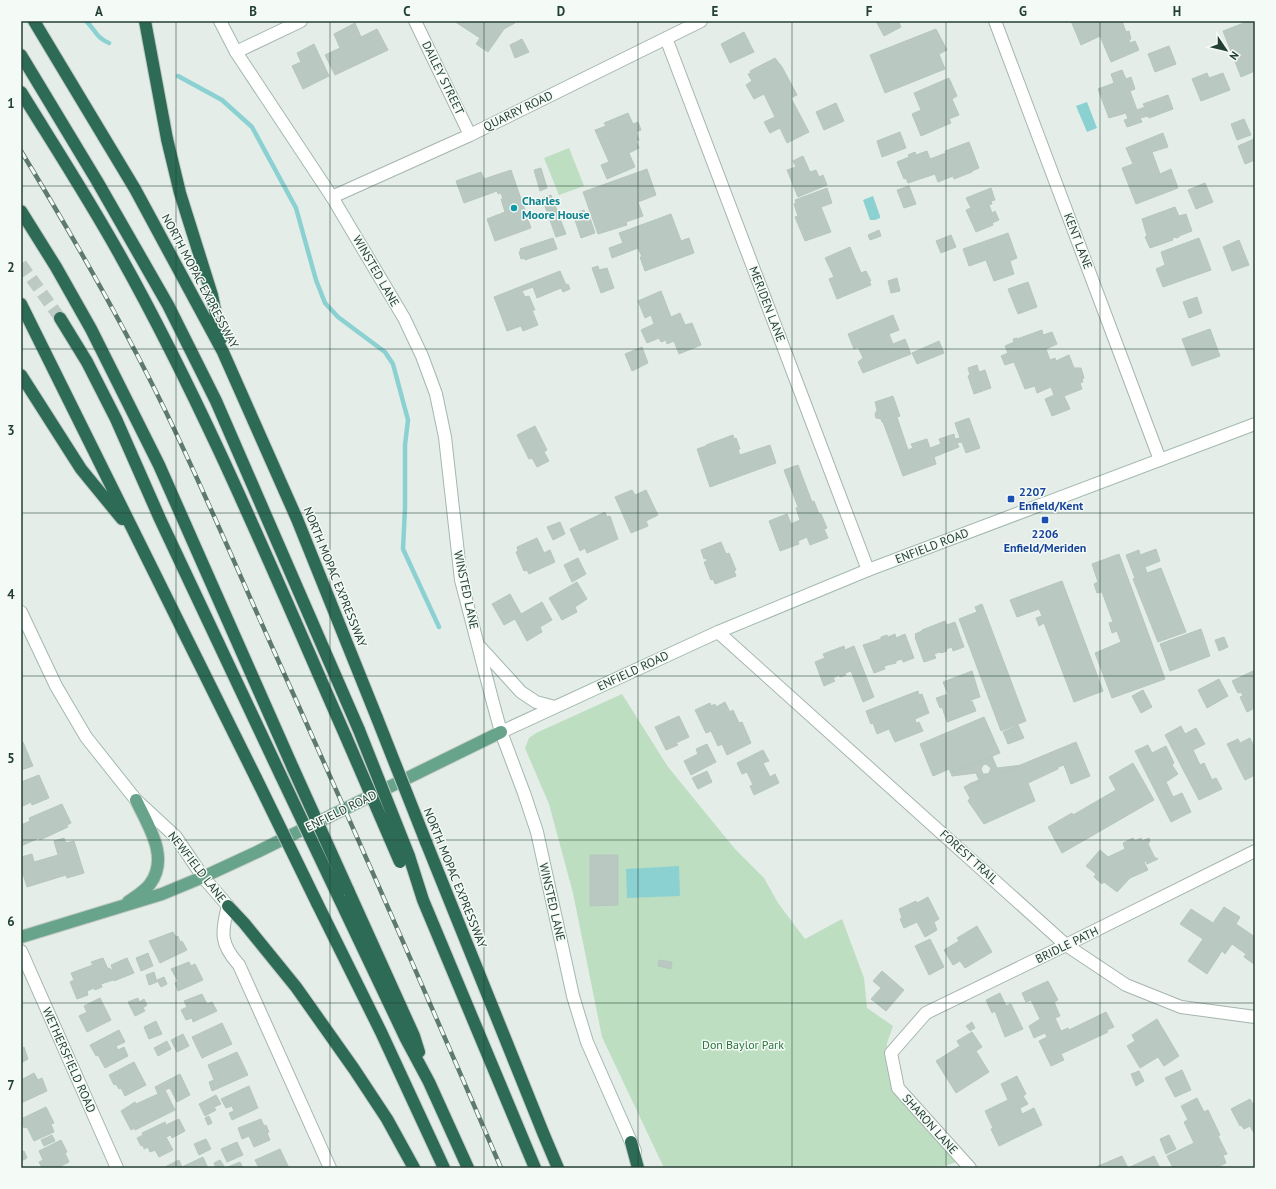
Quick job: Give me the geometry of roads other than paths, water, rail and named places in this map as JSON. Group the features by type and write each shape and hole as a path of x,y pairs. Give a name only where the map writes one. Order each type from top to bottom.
{"highway":[{"name":"NORTH MOPAC EXPRESSWAY","path":"34,21 134,189 224,352 297,519 558,1168"},
{"path":"145,21 167,139 178,185 212,295 224,352"},
{"path":"21,55 97,181 168,305 216,401 358,730 405,859"},
{"path":"21,92 121,256 163,336 212,437 346,737 405,859 535,1168"},
{"path":"21,211 56,267 91,329 152,451 293,768 343,894 406,1039 428,1082 468,1168"},
{"path":"21,304 381,1032 444,1168"},
{"path":"60,318 87,362 116,419 164,526 281,776 343,894"},
{"path":"21,375 81,469 136,536"},
{"path":"228,906 244,923 296,987 354,1069 387,1119 414,1168"},
{"path":"630,1142 638,1168"}],"main road":[{"name":"ENFIELD ROAD","path":"21,937 162,894 203,877 271,846 501,732"},
{"path":"122,907 150,885 158,869 159,854 153,834 136,800"}],"street":[{"name":"WINSTED LANE","path":"220,21 236,52 332,197 404,318 422,356 436,394 445,437 461,580 501,732 524,793 536,832 573,996 587,1042 630,1142 643,1168"},
{"path":"236,52 301,21"},
{"name":"DAILEY STREET","path":"415,21 470,135"},
{"name":"QUARRY ROAD","path":"332,197 470,135 701,21"},
{"name":"KENT LANE","path":"995,21 1160,460"},
{"name":"MERIDEN LANE","path":"666,38 868,570"},
{"name":"ENFIELD ROAD","path":"501,732 718,632 868,570 1255,424"},
{"name":"NEWFIELD LANE","path":"21,612 56,686 86,737 136,800 176,837 203,877 228,906 222,936 229,954 239,965 330,1168"},
{"name":"FOREST TRAIL","path":"718,632 1066,945 1126,985 1181,1007 1255,1017"},
{"path":"478,645 521,692 536,702 555,706"},
{"name":"BRIDLE PATH","path":"891,1053 926,1013 1255,851"},
{"name":"WETHERSFIELD ROAD","path":"21,951 117,1168"},
{"name":"SHARON LANE","path":"891,1053 898,1088 970,1168"}],"water":[{"path":"1087,102 1097,128 1087,132 1076,106"},
{"path":"873,196 880,218 870,220 863,200"},
{"path":"679,866 680,896 627,898 626,869"}],"waterway":[{"path":"86,21 101,39 109,43"},
{"path":"178,76 222,100 252,127 296,208 316,280 325,303 338,317 385,352 393,364 408,420 405,445 405,508 403,549 439,627"}],"tunnel":[{"path":"21,264 60,318"}],"railway":[{"path":"21,151 113,310 148,375 178,437 357,837 501,1168"}],"place":[{"name":"Charles Moore House","path":"514,208"},
{"name":"2207 Enfield/Kent","path":"1011,499"},
{"name":"2206 Enfield/Meriden","path":"1045,520"}],"park label":[{"name":"Don Baylor Park","path":"743,1045"}]}
